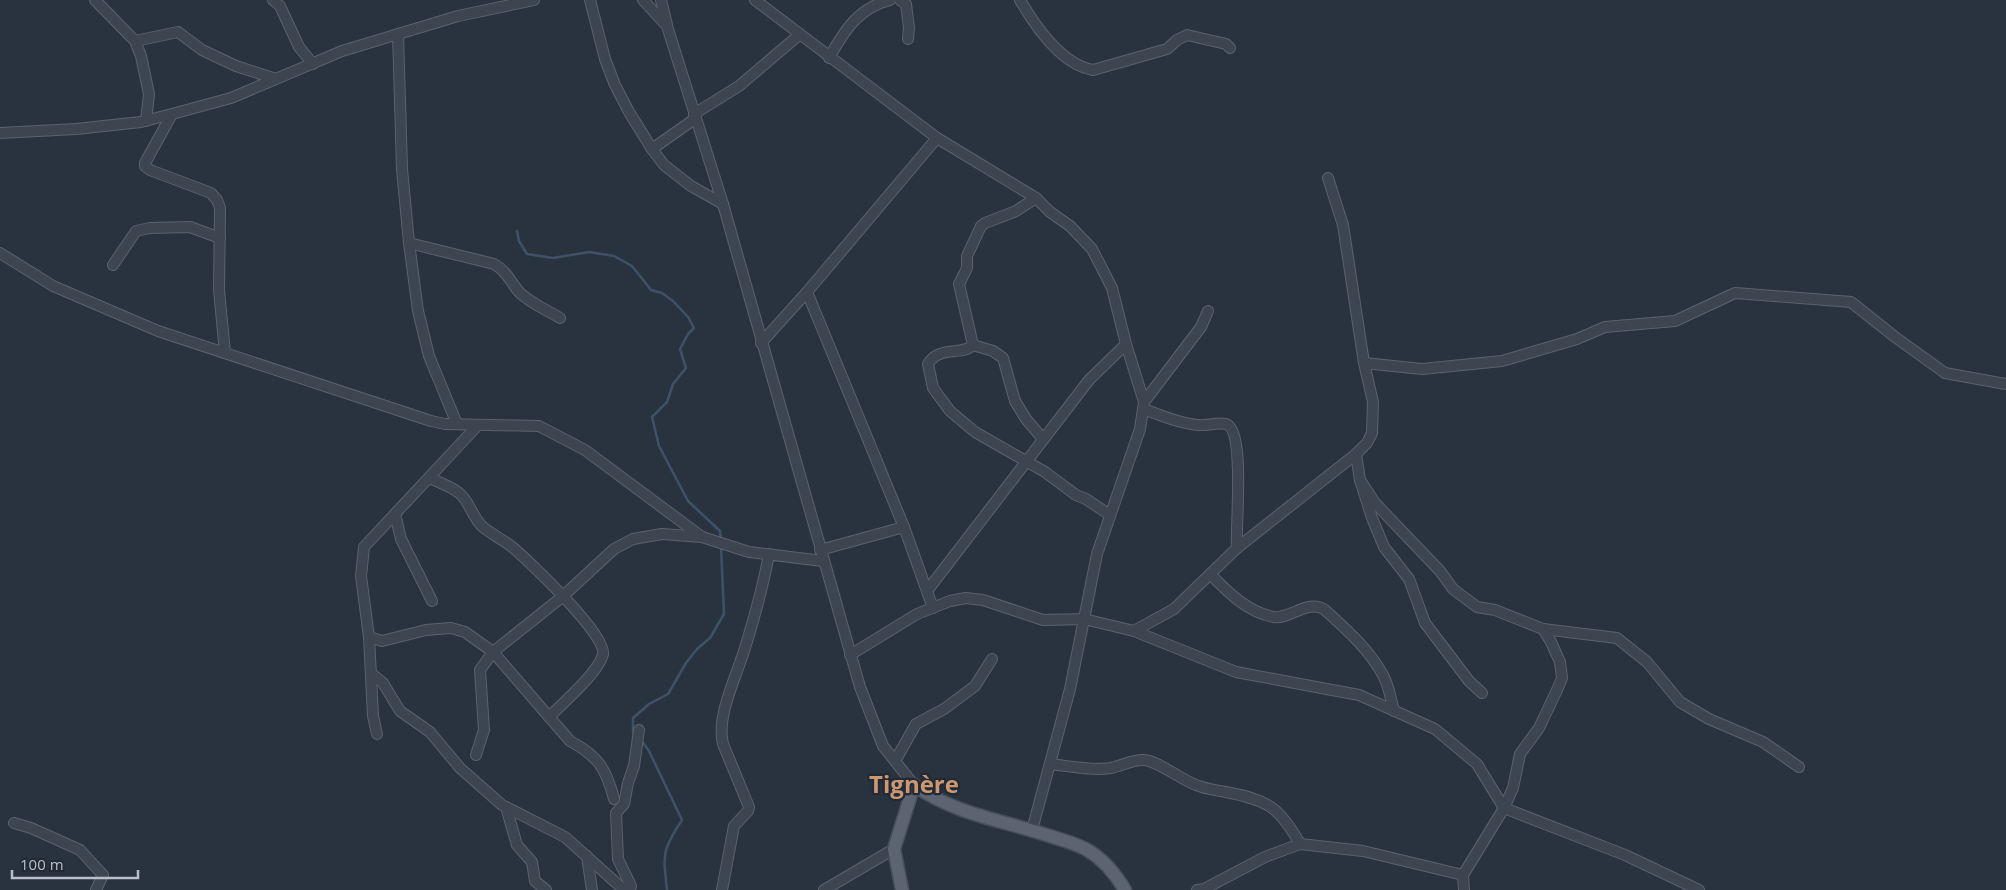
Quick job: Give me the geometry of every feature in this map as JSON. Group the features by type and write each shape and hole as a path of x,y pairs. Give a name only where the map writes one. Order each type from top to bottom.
{"main road":[{"path":"902,890 894,849 914,785 962,810 1032,830 1088,850 1107,866 1119,879 1125,890"}],"street":[{"path":"95,0 135,41 141,56 149,94 146,121"},
{"path":"273,0 280,6 299,48 313,64"},
{"path":"0,133 76,129 146,121 231,98 342,51 458,16 534,0"},
{"path":"590,0 605,59 615,85 652,149 664,165 691,186 723,204"},
{"path":"643,0 667,26"},
{"path":"661,0 667,26 723,204 860,687 883,746 914,785"},
{"path":"755,0 829,58 938,138 1036,198 1050,212 1070,226 1092,249 1112,288 1144,406"},
{"path":"829,58 856,17 871,7 890,0"},
{"path":"900,0 906,4 910,28 908,38"},
{"path":"1020,0 1039,30 1070,62 1082,68 1093,70 1167,49 1176,40 1187,35 1226,44 1230,48"},
{"path":"135,41 178,32 202,50 236,66 276,79"},
{"path":"398,34 402,168 418,311 429,356 457,424"},
{"path":"652,149 695,116 740,86 799,35"},
{"path":"172,114 145,166 150,170 210,193 215,197 220,208 219,290 225,353"},
{"path":"761,343 938,138"},
{"path":"1134,631 1174,609 1237,548 1356,454 1367,443 1372,433 1373,402 1364,363 1343,225 1328,178"},
{"path":"973,345 959,284 967,268 967,256 970,249 983,224 1016,211 1036,198"},
{"path":"113,265 136,231 150,228 190,227 220,238"},
{"path":"409,243 494,264 505,272 518,291 530,302 560,318"},
{"path":"0,253 54,286 158,331 431,421 478,425 539,426 585,450 702,537"},
{"path":"807,292 904,528 933,608"},
{"path":"1364,363 1422,369 1502,361 1606,327 1675,321 1735,293 1851,302 1945,374 2006,384"},
{"path":"1032,830 1070,689 1097,554 1140,429 1144,406 1201,327 1208,312"},
{"path":"927,591 1089,380 1126,344"},
{"path":"973,345 993,351 1003,358 1015,401 1042,440"},
{"path":"973,345 968,349 948,351 933,357 928,364 933,388 945,406 975,432 1045,472 1076,496 1086,499 1110,515"},
{"path":"1144,406 1196,425 1226,424 1231,428 1235,440 1239,472 1237,548"},
{"path":"377,734 369,638 361,576 364,547 478,425"},
{"path":"1356,454 1360,480 1372,518 1384,547 1409,579 1425,623 1469,681 1482,693"},
{"path":"429,478 460,494 482,526 534,566 593,630 601,642 603,652 588,677 549,717"},
{"path":"1360,480 1375,503 1440,571 1453,589 1477,607 1495,610 1543,629 1617,638 1647,662 1680,702 1708,719 1763,742 1799,767"},
{"path":"395,514 401,539 432,601"},
{"path":"820,550 904,528"},
{"path":"476,755 484,730 480,670 493,652 562,597 614,549 633,539 662,534 702,537 750,552 823,561"},
{"path":"722,890 734,826 748,811 749,807 747,798 723,744 721,733 728,701 763,588 769,554"},
{"path":"1210,574 1238,602 1274,617 1309,608 1322,608 1325,610 1363,647 1377,666 1385,679 1394,711"},
{"path":"850,655 917,614 950,601 966,598 983,600 1043,620 1084,619 1134,631 1236,672 1359,695 1435,728 1477,764 1504,808 1626,855 1699,890"},
{"path":"369,638 382,641 426,630 451,628 465,632 493,652 570,741 598,760 609,779 614,799"},
{"path":"1464,890 1462,875 1504,808 1514,788 1520,754 1539,728 1562,678 1560,662 1552,642 1543,629"},
{"path":"895,760 916,724 976,686 992,659"},
{"path":"371,672 383,683 400,711 430,732 460,768 506,807 565,837 624,890"},
{"path":"630,890 631,886 618,859 616,812 624,804 634,766 639,730"},
{"path":"1050,764 1111,768 1138,760 1146,760 1198,786 1253,798 1277,810 1289,825 1300,844"},
{"path":"506,807 517,845 532,862 535,881 546,890"},
{"path":"14,823 31,828 80,850 103,875 96,890"},
{"path":"1197,890 1204,889 1266,857 1300,844 1363,851 1462,875"},
{"path":"824,890 894,849"},
{"path":"587,856 592,890"}],"waterway":[{"path":"517,231 519,241 527,254 553,258 589,252 614,256 632,266 651,290 662,293 673,301 688,317 694,328 688,334 680,349 686,368 673,384 667,402 652,417 659,446 688,501 720,531 721,540"},
{"path":"635,735 633,732 633,718 649,704 668,694 686,663 697,649 710,638 724,614 721,546"},
{"path":"641,740 649,751 682,820 667,846 665,860 667,890"}],"district":[{"name":"Tignère","path":"914,785"}]}
